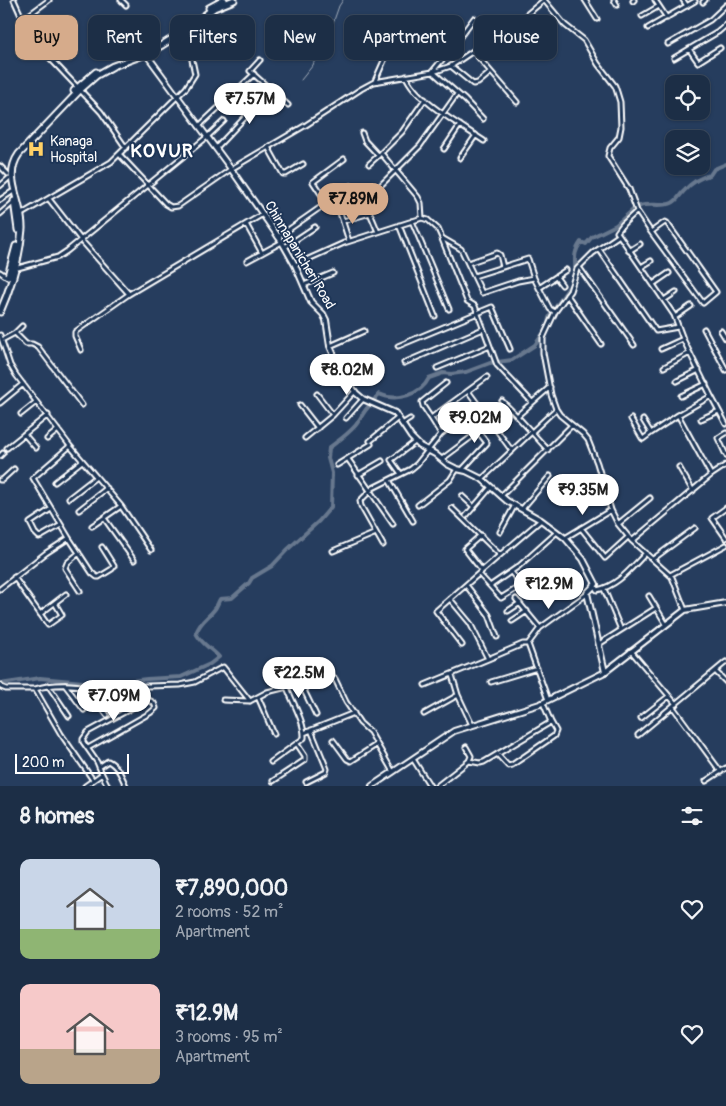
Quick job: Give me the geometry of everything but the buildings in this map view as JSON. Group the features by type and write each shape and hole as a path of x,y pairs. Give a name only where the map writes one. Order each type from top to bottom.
{"main road":[{"path":"160,43 181,30 214,4 224,0"},
{"path":"204,15 214,8 234,0"},
{"path":"19,215 8,176 11,159 16,151 78,89 113,66 127,60"},
{"path":"0,312 21,234 12,173 14,161 78,89"},
{"path":"0,303 12,269"}],"street":[{"path":"14,0 20,15"},
{"path":"29,15 49,0"},
{"path":"122,0 126,5"},
{"path":"120,155 166,204 171,207 178,206 232,168 306,125 361,88 374,82 432,72 450,66 473,51 488,38 512,27 544,0 565,25 584,40 598,64 615,86 620,102 621,127 619,137 610,148 608,156 629,189 637,211 651,232 701,303 716,294 667,223 651,232"},
{"path":"585,0 597,19"},
{"path":"614,0 618,5"},
{"path":"655,0 667,18"},
{"path":"683,0 687,6"},
{"path":"648,28 695,1"},
{"path":"668,44 710,20 726,5"},
{"path":"642,16 659,6"},
{"path":"432,72 474,18"},
{"path":"674,58 726,25"},
{"path":"689,49 698,62 720,48"},
{"path":"473,51 517,102"},
{"path":"52,60 101,112 126,148"},
{"name":"Chinnapanicheri Road","path":"151,60 232,168 282,242 312,302 326,320 330,346 341,372 355,391 364,399 395,413 415,442 459,470 482,480 501,496 541,520 565,538 583,559 596,584 594,586"},
{"path":"19,215 49,199 120,155 177,97 195,74 192,63 193,60"},
{"path":"260,60 250,71 288,105"},
{"path":"374,82 385,60"},
{"path":"450,66 473,84 478,83 490,72"},
{"path":"432,72 483,119"},
{"path":"199,126 254,74"},
{"path":"406,76 410,86 425,99 484,141"},
{"path":"240,88 257,104"},
{"path":"216,148 271,90"},
{"path":"373,193 420,146 457,94"},
{"path":"369,164 402,132 425,99"},
{"path":"12,269 58,257 207,137 224,121"},
{"path":"444,149 460,125"},
{"path":"362,133 364,141 380,154 420,200 422,218"},
{"path":"460,158 476,136"},
{"path":"268,147 283,174 303,164"},
{"path":"327,202 313,182 344,159"},
{"path":"0,166 8,176 0,186"},
{"path":"278,237 351,186"},
{"path":"0,200 12,192"},
{"path":"49,199 81,240 129,294"},
{"path":"0,214 14,201"},
{"path":"637,211 623,224 617,232 618,236 675,317 683,339 726,424"},
{"path":"340,213 348,241"},
{"path":"343,221 370,213 378,232"},
{"path":"81,350 74,334 75,332 129,294 263,214"},
{"path":"295,265 348,241 422,218 428,220 438,229 467,301 475,306 497,365 532,402"},
{"path":"412,221 449,308"},
{"path":"246,224 262,252"},
{"path":"399,225 436,316"},
{"path":"285,248 315,227"},
{"path":"618,236 598,249 579,266 567,294 555,312 543,338 543,353 556,409 560,415 588,440 611,510 618,524 632,541 672,576 685,610"},
{"path":"442,238 460,248 482,293 518,281 534,278"},
{"path":"246,261 282,242"},
{"path":"629,251 640,244"},
{"path":"598,249 656,331 678,327"},
{"path":"468,263 497,253 500,255 503,267"},
{"path":"474,276 528,259 539,288 550,309 555,312"},
{"path":"641,267 651,261"},
{"path":"579,266 634,344"},
{"path":"539,288 566,270"},
{"path":"0,272 8,278"},
{"path":"304,285 333,273"},
{"path":"653,284 669,273"},
{"path":"556,277 562,285"},
{"path":"664,300 676,292"},
{"path":"567,294 600,344"},
{"path":"398,346 492,306 510,349"},
{"path":"675,317 692,306"},
{"path":"2,340 15,333 22,326"},
{"path":"404,363 483,328"},
{"path":"704,329 726,370"},
{"path":"330,346 364,331"},
{"path":"721,331 726,339"},
{"path":"15,333 26,344 38,347 82,405"},
{"path":"0,335 10,365 23,384 82,461 121,506 151,550"},
{"path":"661,349 683,339"},
{"path":"0,348 4,346"},
{"path":"437,368 490,346"},
{"path":"664,367 690,353"},
{"path":"677,381 699,370"},
{"path":"431,418 487,377"},
{"path":"441,434 422,402 446,383"},
{"path":"0,403 23,384"},
{"path":"681,396 706,384"},
{"path":"517,416 550,387"},
{"path":"305,438 333,415 355,391"},
{"path":"468,391 512,451"},
{"path":"317,394 333,415"},
{"path":"631,419 643,439 678,415 711,396"},
{"path":"346,418 364,399"},
{"path":"502,401 548,450"},
{"path":"21,414 36,402"},
{"path":"300,405 318,428"},
{"path":"383,545 361,503 363,496 417,464 441,434 479,406"},
{"path":"482,480 556,409"},
{"path":"701,419 719,410"},
{"path":"7,448 48,415"},
{"path":"678,415 711,475"},
{"path":"418,505 450,480 486,445 486,441 466,416"},
{"path":"337,465 371,442 398,418"},
{"path":"402,424 410,419"},
{"path":"643,420 651,433"},
{"path":"501,496 572,425"},
{"path":"47,439 58,430"},
{"path":"442,459 478,432"},
{"path":"726,432 718,438 726,455"},
{"path":"24,434 36,448"},
{"path":"401,474 391,460 415,442"},
{"path":"70,446 33,478 92,574 97,577 114,566 102,547"},
{"path":"348,459 393,524"},
{"path":"55,482 82,461"},
{"path":"358,475 382,461"},
{"path":"632,541 692,490 726,465"},
{"path":"679,467 692,490"},
{"path":"0,480 14,469"},
{"path":"522,509 550,476"},
{"path":"69,498 96,477"},
{"path":"389,480 413,521"},
{"path":"79,510 107,488"},
{"path":"466,516 491,488"},
{"path":"462,496 474,507"},
{"path":"618,524 650,498"},
{"path":"500,532 516,505"},
{"path":"92,526 121,506"},
{"path":"452,508 500,555"},
{"path":"726,508 712,518 726,538"},
{"path":"51,509 30,523 35,533 39,537 61,525"},
{"path":"565,538 611,510"},
{"path":"104,518 134,560"},
{"path":"462,645 436,612 541,520"},
{"path":"582,528 604,558 628,537"},
{"path":"653,559 695,528"},
{"path":"490,586 511,572 557,532"},
{"path":"334,551 376,533"},
{"path":"481,535 465,549 500,598 519,587 520,583 511,572"},
{"path":"0,588 69,538"},
{"path":"670,575 726,545"},
{"path":"79,553 67,563 65,568 80,591"},
{"path":"425,685 523,644 528,644 540,628 587,594 594,586 597,590 604,589 620,580 646,553"},
{"path":"14,577 48,625 61,617 62,614 55,602"},
{"path":"466,585 489,615 497,637"},
{"path":"604,589 621,630"},
{"path":"40,614 66,594"},
{"path":"587,594 605,672"},
{"path":"649,596 666,624"},
{"path":"450,599 470,623 488,659"},
{"path":"516,599 540,628"},
{"path":"372,786 454,732 543,702 605,672 685,610 726,602"},
{"path":"508,611 520,603"},
{"path":"599,644 656,608"},
{"path":"512,621 526,612"},
{"path":"528,644 548,700"},
{"path":"631,651 669,696 720,772"},
{"path":"638,735 726,662"},
{"path":"117,687 182,685 210,675 223,667 250,701"},
{"path":"491,682 537,668"},
{"path":"223,700 250,701 267,692 287,686 302,671 312,669 335,679 346,702 360,724 370,732 393,772"},
{"path":"716,672 726,682"},
{"path":"452,675 458,695 472,725"},
{"path":"297,676 316,715"},
{"path":"65,684 84,710"},
{"path":"0,686 6,689 35,689 48,685 65,684 105,689 115,699 126,695 131,702"},
{"path":"48,685 69,716"},
{"path":"271,762 304,738 301,719 295,710 287,686"},
{"path":"85,687 107,715"},
{"path":"35,689 61,734 93,780"},
{"path":"424,714 458,695"},
{"path":"641,718 669,696"},
{"path":"258,697 274,734"},
{"path":"88,748 150,713 156,708 154,703 149,700 143,702 88,732 83,739 108,786"},
{"path":"497,754 508,766 512,765 554,736 556,731 543,702"},
{"path":"304,733 354,713"},
{"path":"469,761 480,763 551,722"},
{"path":"306,782 326,772 327,769 310,730"},
{"path":"333,740 347,759 351,760 376,745"},
{"path":"273,781 305,760 305,756 297,744"},
{"path":"437,786 469,761 470,756 466,747"},
{"path":"413,759 430,786"},
{"path":"99,767 108,761 115,765 126,786"},
{"path":"706,780 726,768"},
{"path":"85,786 102,774"}],"waterway":[{"path":"301,80 313,65 320,46 332,26 343,0"},
{"path":"640,206 672,203 692,184 710,175 714,169 726,164"},
{"path":"575,273 575,254 581,242 586,244 592,237 616,225 634,209"},
{"path":"555,308 571,284"},
{"path":"374,400 379,394 400,397 414,393 429,378 443,373 466,372 490,363 512,360 535,345 547,328 551,314"},
{"path":"0,684 40,678 104,684 181,677 210,664 219,657 198,637 196,633 200,625 215,609 220,599 232,598 252,578 272,566 331,507 332,473 328,458 329,448 357,424 369,406"}],"place":[{"name":"Kanaga Hospital","path":"36,149"}],"district":[{"name":"KOVUR","path":"162,151"}]}
